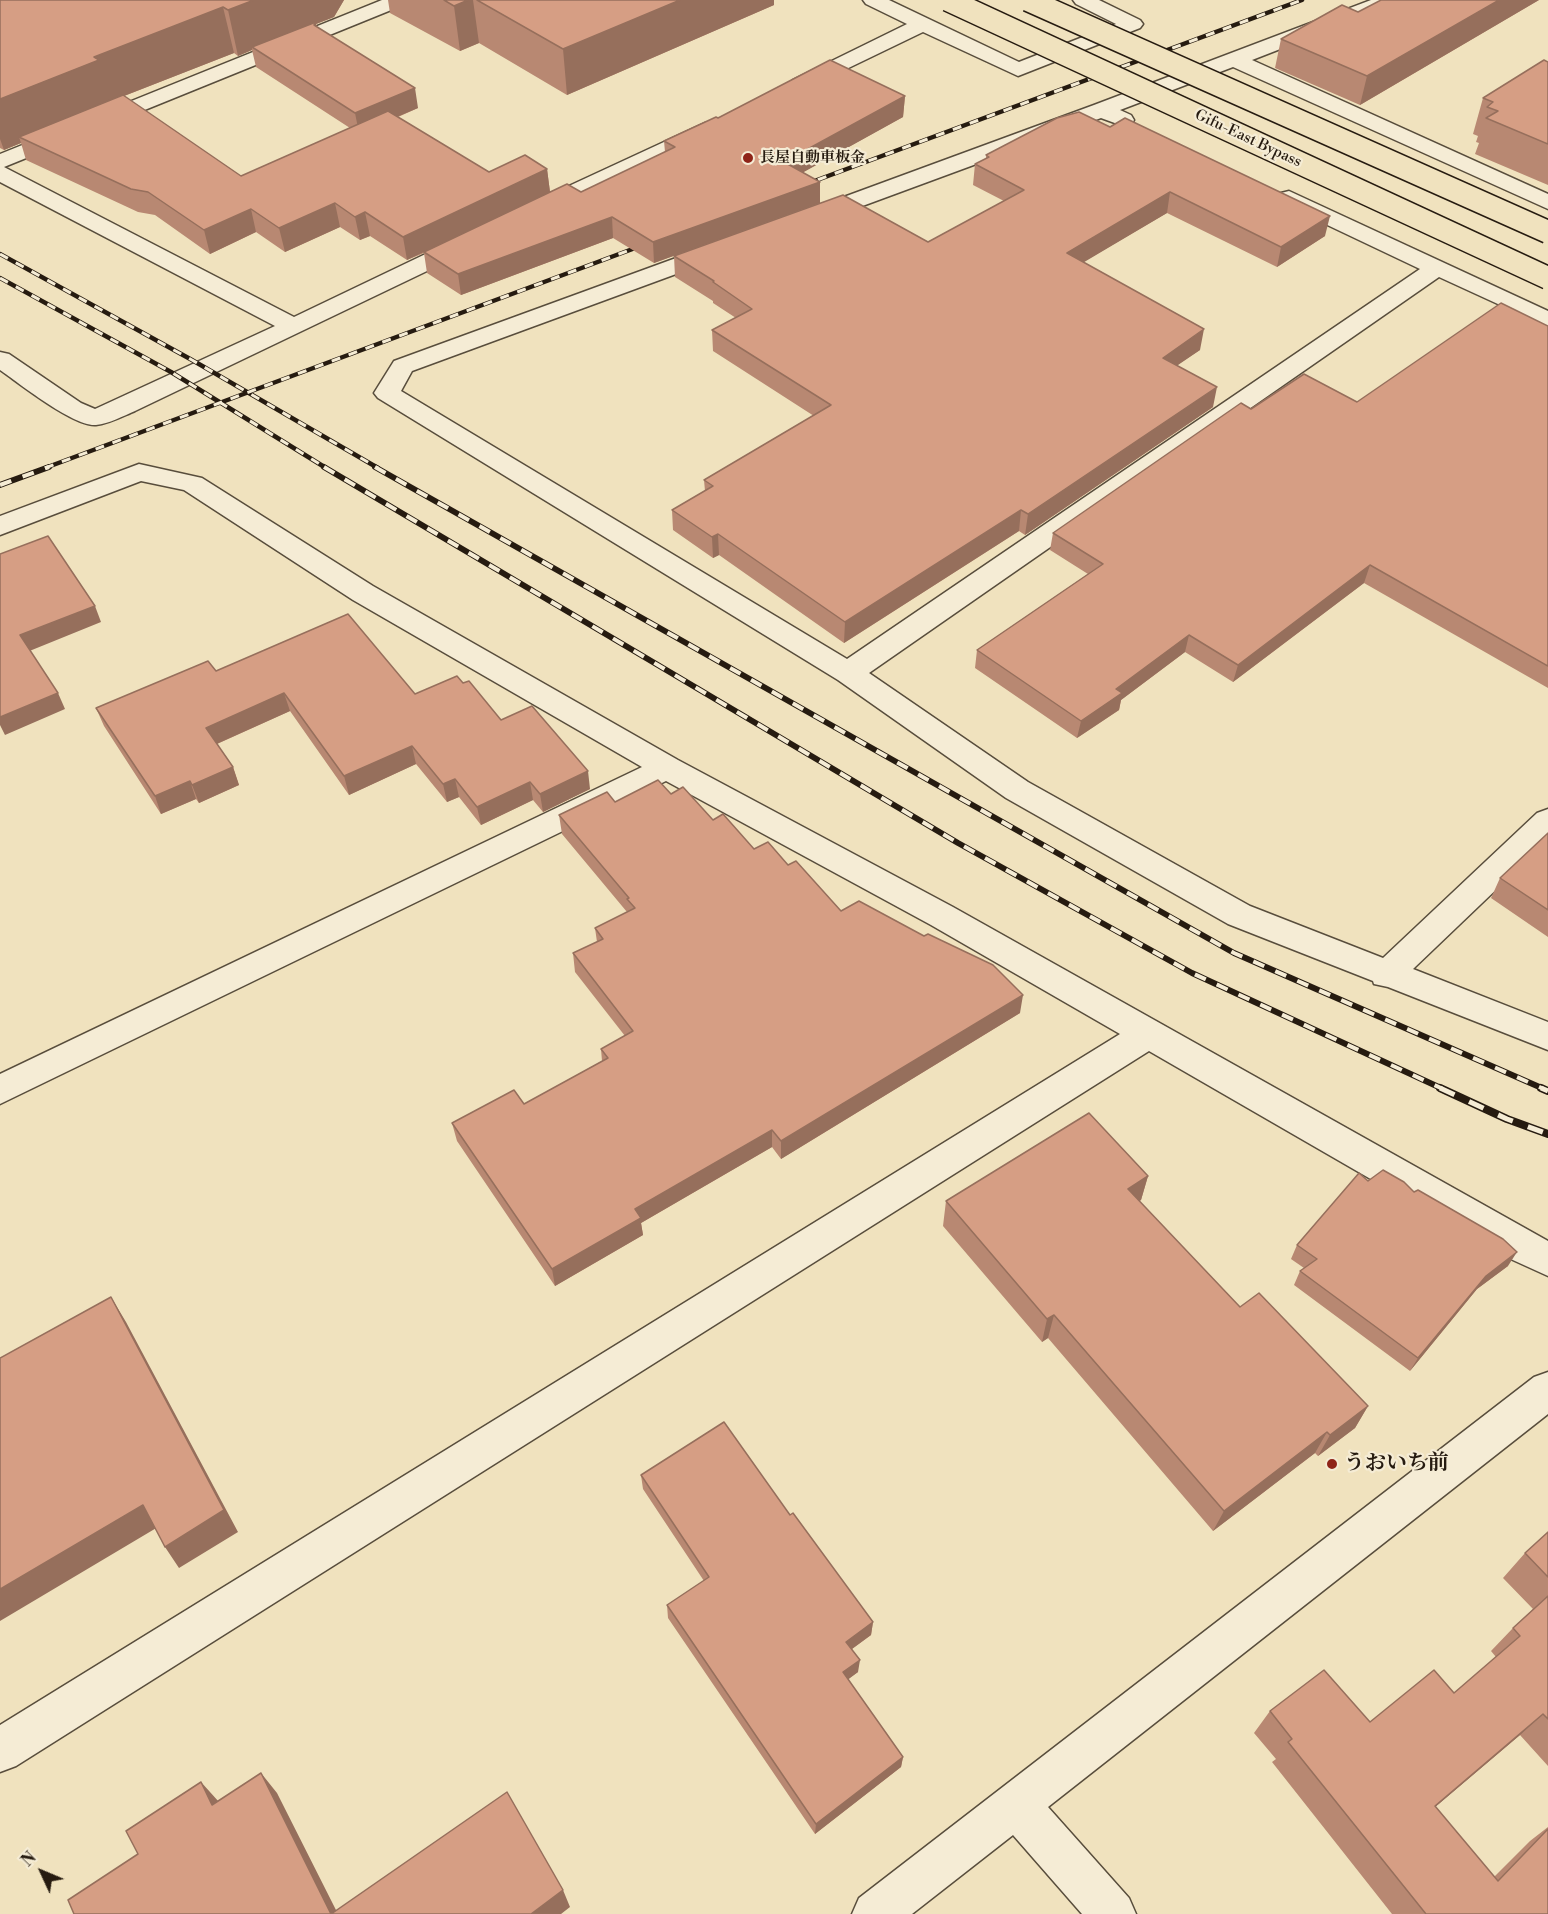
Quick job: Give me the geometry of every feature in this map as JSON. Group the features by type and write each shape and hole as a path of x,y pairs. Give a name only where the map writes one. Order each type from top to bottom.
{"highway":[{"name":"Gifu-East Bypass","path":"948,0 1548,278"},
{"path":"1028,0 1548,232"}],"street":[{"path":"0,162 399,0"},
{"path":"873,0 1018,70 1133,24 1083,0"},
{"path":"788,225 1102,110 1389,0"},
{"path":"785,91 924,24"},
{"path":"1234,60 1548,202"},
{"path":"1102,110 1146,130"},
{"path":"518,219 721,122"},
{"path":"0,173 294,326"},
{"path":"1275,191 1548,320"},
{"path":"0,359 72,408 94,418 126,406 486,234"},
{"path":"742,242 403,366 387,393 848,673 1017,790 1239,915 1386,975 1548,1036"},
{"path":"848,673 1438,267"},
{"path":"0,526 139,472 193,484 363,592 667,768 942,916 1517,1244 1548,1259"},
{"path":"0,1090 667,768"},
{"path":"1386,975 1548,821"},
{"path":"0,1750 1150,1033"},
{"path":"875,1914 1548,1390"},
{"path":"1016,1804 1113,1914"}],"building":[{"path":"0,0 254,0 228,10 223,7 94,57 99,60 0,99"},
{"path":"444,0 468,0 454,6"},
{"path":"477,0 680,0 563,49"},
{"path":"1381,0 1499,0 1367,76 1281,39 1342,5 1358,12"},
{"path":"316,22 314,25 415,88 355,113 252,47"},
{"path":"830,60 905,96 784,162 820,182 653,242 612,217 458,274 424,252 567,184 581,192 675,147 664,141 718,118"},
{"path":"1544,60 1548,62 1548,144 1486,118 1498,111 1487,107 1493,102 1483,98"},
{"path":"123,95 241,176 388,111 489,172 525,155 547,169 403,237 365,212 355,217 335,203 279,228 251,209 204,230 148,192 131,189 19,137"},
{"path":"1079,112 1110,127 1125,118 1330,216 1281,247 1170,192 1067,253 1204,329 1163,358 1217,387 1028,514 1021,510 845,622 718,534 712,537 672,510 713,486 704,480 831,405 712,330 752,309 714,281 674,256 843,195 928,242 1024,190 975,164 989,157 986,155 1057,118"},
{"path":"1501,303 1548,326 1548,666 1370,565 1238,665 1189,635 1116,689 1122,693 1081,721 977,650 1103,564 1053,533 1241,403 1251,409 1304,374 1357,402"},
{"path":"48,536 95,606 20,635 58,693 0,717 0,554"},
{"path":"348,614 415,694 457,676 463,683 469,681 501,720 532,706 588,771 540,794 530,782 477,807 455,779 443,784 412,746 344,776 284,693 206,728 233,767 192,785 190,781 155,796 96,708 208,661 216,671"},
{"path":"658,780 671,794 683,787 713,820 723,814 754,849 768,842 788,865 796,861 841,911 859,901 924,936 928,934 993,965 1023,995 781,1141 772,1130 635,1209 641,1218 552,1269 452,1123 514,1090 524,1104 608,1058 601,1049 633,1031 573,953 603,939 595,928 635,908 559,815 607,792 615,802"},
{"path":"1548,833 1548,910 1500,878"},
{"path":"1089,1113 1148,1176 1128,1189 1240,1307 1259,1293 1368,1406 1330,1435 1327,1432 1224,1511 1054,1315 1047,1319 946,1201"},
{"path":"1383,1170 1404,1182 1414,1192 1418,1190 1503,1239 1517,1252 1486,1276 1418,1358 1300,1271 1317,1259 1297,1245 1359,1173 1368,1181"},
{"path":"111,1297 224,1510 165,1547 143,1505 0,1589 0,1358"},
{"path":"724,1422 790,1515 793,1513 873,1622 846,1642 860,1660 843,1672 903,1757 816,1824 667,1605 709,1577 641,1475"},
{"path":"1548,1532 1548,1577 1525,1553"},
{"path":"1548,1596 1548,1719 1543,1714 1435,1806 1498,1881 1548,1829 1548,1914 1426,1914 1288,1742 1292,1739 1270,1711 1324,1670 1370,1722 1434,1670 1454,1693 1520,1636 1513,1628"},
{"path":"261,1773 331,1914 74,1914 68,1900 138,1854 126,1831 201,1782 212,1805"},
{"path":"507,1792 563,1890 531,1914 331,1914"}],"railway":[{"path":"801,186 1302,0"},
{"path":"248,392 646,244"},
{"path":"0,254 248,392"},
{"path":"0,278 171,372 220,403"},
{"path":"220,403 248,392"},
{"path":"248,392 378,468"},
{"path":"45,468 220,403"},
{"path":"220,403 326,468"},
{"path":"0,485 49,467"},
{"path":"324,467 958,843 1192,973 1443,1089"},
{"path":"375,467 1234,953 1544,1089"},
{"path":"1440,1088 1507,1119 1548,1134"},
{"path":"1541,1088 1548,1091"}],"place":[{"name":"長屋自動車板金","path":"748,158"},
{"name":"うおいち前","path":"1332,1464"}]}
